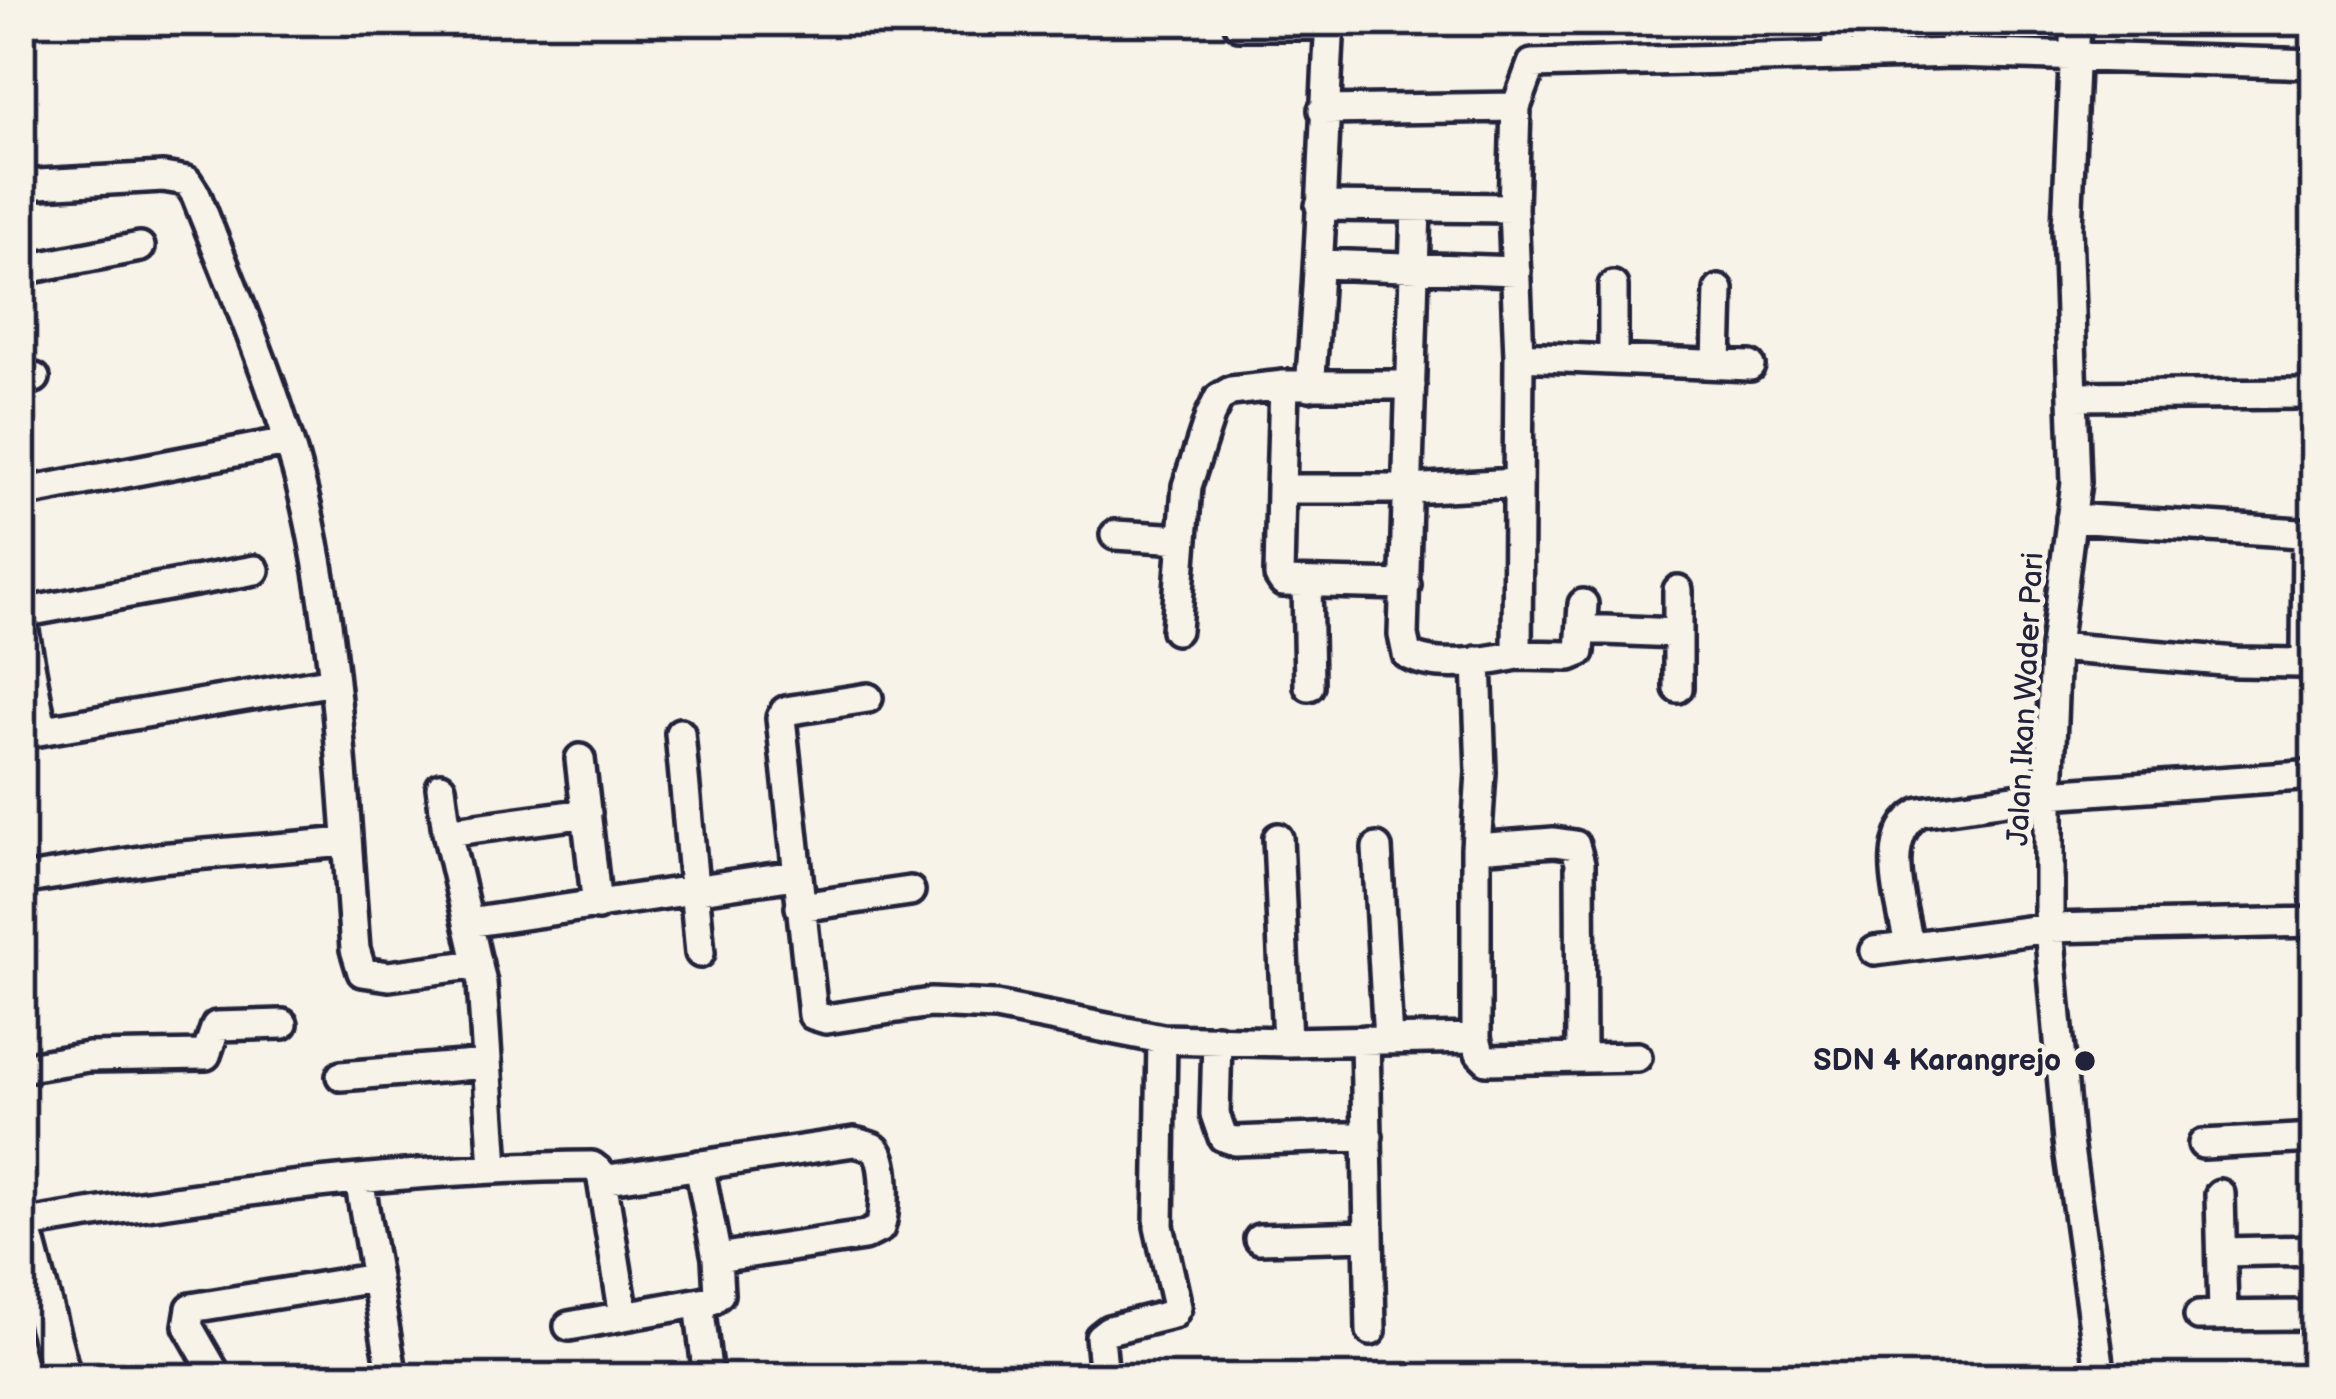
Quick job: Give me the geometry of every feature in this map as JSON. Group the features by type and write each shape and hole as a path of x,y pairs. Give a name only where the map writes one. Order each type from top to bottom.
{"main road":[{"path":"23,1234 62,1378"}],"street":[{"path":"1836,55 1838,21"},
{"path":"1954,21 1955,53"},
{"name":"Jalan Ikan Wader Pari","path":"2076,21 2067,228 2076,482 2055,647 2049,928 2068,1141 2101,1378"},
{"path":"1239,25 1330,23 1323,110 1321,264 1281,489 1280,576 1282,582 1307,584 1406,584"},
{"path":"1517,655 1516,107 1529,68 1540,61 1955,53 2315,64"},
{"path":"1323,110 1516,107"},
{"path":"21,185 163,177 187,181 196,195 287,442 309,519 334,681 355,949 362,972 389,976 478,964"},
{"path":"1320,206 1514,208"},
{"path":"1417,207 1403,635 1407,654 1418,660 1477,661 1576,654 1582,647 1582,617 1676,633"},
{"path":"21,270 140,248"},
{"path":"1321,264 1516,271"},
{"path":"1613,286 1613,358"},
{"path":"1717,363 1719,290"},
{"path":"1519,356 1750,366"},
{"path":"1176,630 1187,486 1219,398 1231,391 1297,385 1411,385"},
{"path":"2074,396 2315,394"},
{"path":"21,493 287,442"},
{"path":"1281,489 1515,484"},
{"path":"2055,647 2254,663 2300,663 2306,653 2311,534 2071,518"},
{"path":"1115,535 1183,539"},
{"path":"255,570 21,614 32,732 334,681"},
{"path":"1307,584 1309,686"},
{"path":"1678,590 1678,688"},
{"path":"1477,661 1481,772 1476,1038 1480,1053 1487,1060 1637,1058"},
{"path":"868,698 800,706 785,711 781,718 812,1015 826,1018 930,1003 996,1006 1162,1039 1476,1038"},
{"path":"680,733 700,953"},
{"path":"580,759 597,906"},
{"path":"1909,946 1894,846 1903,825 1920,812 2049,794 2315,775"},
{"path":"441,787 478,964 494,1167"},
{"path":"447,832 587,813"},
{"path":"1278,838 1287,1042"},
{"path":"21,880 159,858 346,842"},
{"path":"1476,848 1554,842 1575,845 1580,863 1581,1058"},
{"path":"1371,1331 1368,1136 1376,1040 1377,848"},
{"path":"468,923 795,875"},
{"path":"800,907 910,891"},
{"path":"1875,951 2049,928 2315,922"},
{"path":"21,1068 88,1057 206,1055 216,1026 283,1024"},
{"path":"1104,1378 1100,1337 1109,1330 1173,1314 1177,1306 1160,1226 1162,1039"},
{"path":"1217,1039 1215,1114 1223,1137 1235,1141 1368,1136"},
{"path":"340,1076 487,1064"},
{"path":"2203,1144 2315,1138"},
{"path":"602,1180 854,1142 873,1147 881,1157 885,1214 880,1228 864,1236 717,1258"},
{"path":"569,1326 699,1303 719,1294 717,1258 698,1165"},
{"path":"23,1234 359,1179 494,1167 592,1166 598,1168 602,1180 624,1316"},
{"path":"359,1179 388,1377"},
{"path":"2220,1194 2222,1252 2211,1315 2315,1315"},
{"path":"1259,1239 1368,1236"},
{"path":"2222,1252 2315,1250"},
{"path":"218,1378 188,1326 191,1308 375,1278"},
{"path":"699,1303 708,1378"}],"place":[{"name":"SDN 4 Karangrejo","path":"2085,1061"}]}
